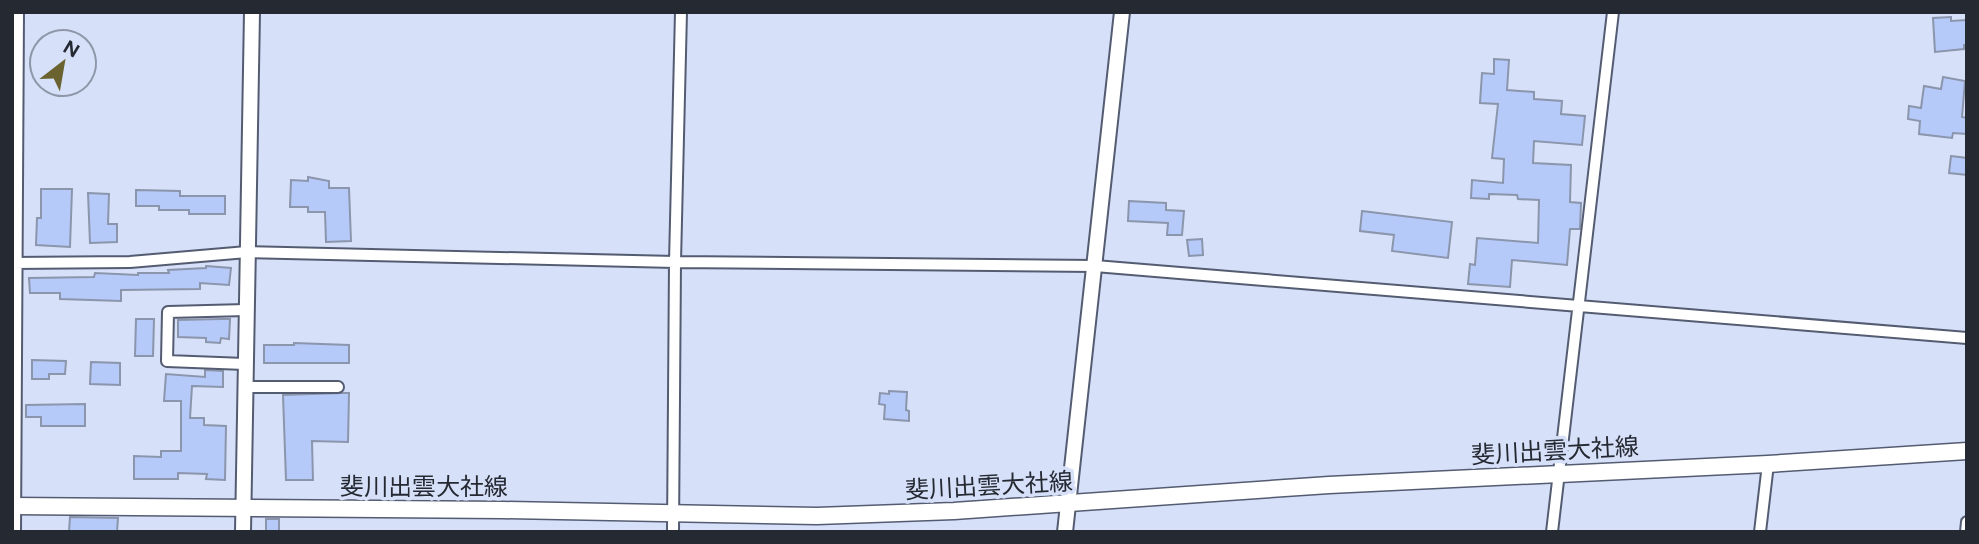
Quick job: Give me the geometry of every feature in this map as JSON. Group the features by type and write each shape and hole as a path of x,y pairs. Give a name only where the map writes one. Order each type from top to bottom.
{"main road":[{"name":"斐川出雲大社線","path":"14,505 817,516 1069,505 1329,485 1768,464 1967,451"}],"street":[{"path":"15,532 15,24 18,12"},
{"path":"243,532 252,12"},
{"path":"673,532 675,262 681,12"},
{"path":"1065,532 1122,12"},
{"path":"1552,532 1613,12"},
{"path":"14,263 130,262 247,252 675,262 1095,266 1967,338"},
{"path":"245,364 167,361 168,312 246,310"},
{"path":"245,387 338,387"},
{"path":"1759,532 1768,464"},
{"path":"1966,532 1967,522"}],"building":[{"path":"1951,17 1951,21 1967,20 1967,45 1964,45 1964,49 1935,52 1933,18"},
{"path":"1494,59 1509,60 1507,90 1534,92 1534,99 1562,101 1561,114 1585,116 1582,145 1534,141 1533,163 1571,165 1570,202 1581,203 1580,229 1570,229 1567,265 1512,260 1510,287 1468,284 1470,264 1475,265 1477,238 1538,243 1539,200 1518,199 1517,195 1489,194 1489,199 1471,198 1472,180 1503,183 1504,159 1492,158 1498,104 1480,103 1482,73 1494,74"},
{"path":"1943,77 1965,81 1962,117 1967,118 1967,134 1953,133 1952,138 1919,134 1920,121 1908,119 1909,106 1921,108 1924,86 1941,89"},
{"path":"1951,156 1967,158 1967,175 1949,173"},
{"path":"308,177 329,181 329,188 349,188 351,241 326,242 325,212 308,212 308,207 290,207 291,180 308,181"},
{"path":"41,189 72,189 70,247 36,245 37,218 41,218"},
{"path":"136,190 180,191 180,196 225,196 225,214 189,214 189,210 159,210 159,206 136,206"},
{"path":"88,193 109,194 108,224 117,224 117,242 90,243"},
{"path":"1129,201 1166,203 1166,210 1184,211 1182,235 1167,235 1168,223 1128,221"},
{"path":"1362,211 1452,222 1448,258 1392,251 1394,235 1360,231"},
{"path":"1202,239 1203,255 1189,256 1187,240"},
{"path":"206,266 231,268 229,285 200,283 200,289 121,290 121,301 60,299 60,293 30,293 29,278 94,277 95,273 169,273 168,270"},
{"path":"136,319 154,319 153,356 135,356"},
{"path":"230,319 229,339 221,338 220,343 206,342 206,338 178,337 178,320"},
{"path":"264,345 349,345 349,363 264,363"},
{"path":"32,360 66,361 65,374 49,374 49,379 32,379"},
{"path":"91,362 120,363 120,385 90,384"},
{"path":"205,370 223,371 223,387 192,386 190,418 204,418 204,425 226,426 225,480 206,479 207,474 178,473 178,479 134,479 134,456 161,457 161,451 181,451 181,401 164,401 166,374 205,377"},
{"path":"889,391 907,392 906,410 909,411 909,421 884,419 885,405 879,404 880,393 889,394"},
{"path":"349,393 348,442 312,441 313,480 286,480 283,395"},
{"path":"85,404 85,426 41,426 41,417 26,417 26,405"},
{"path":"70,517 118,518 117,532 69,532"},
{"path":"266,519 279,519 279,532 266,532"}]}
